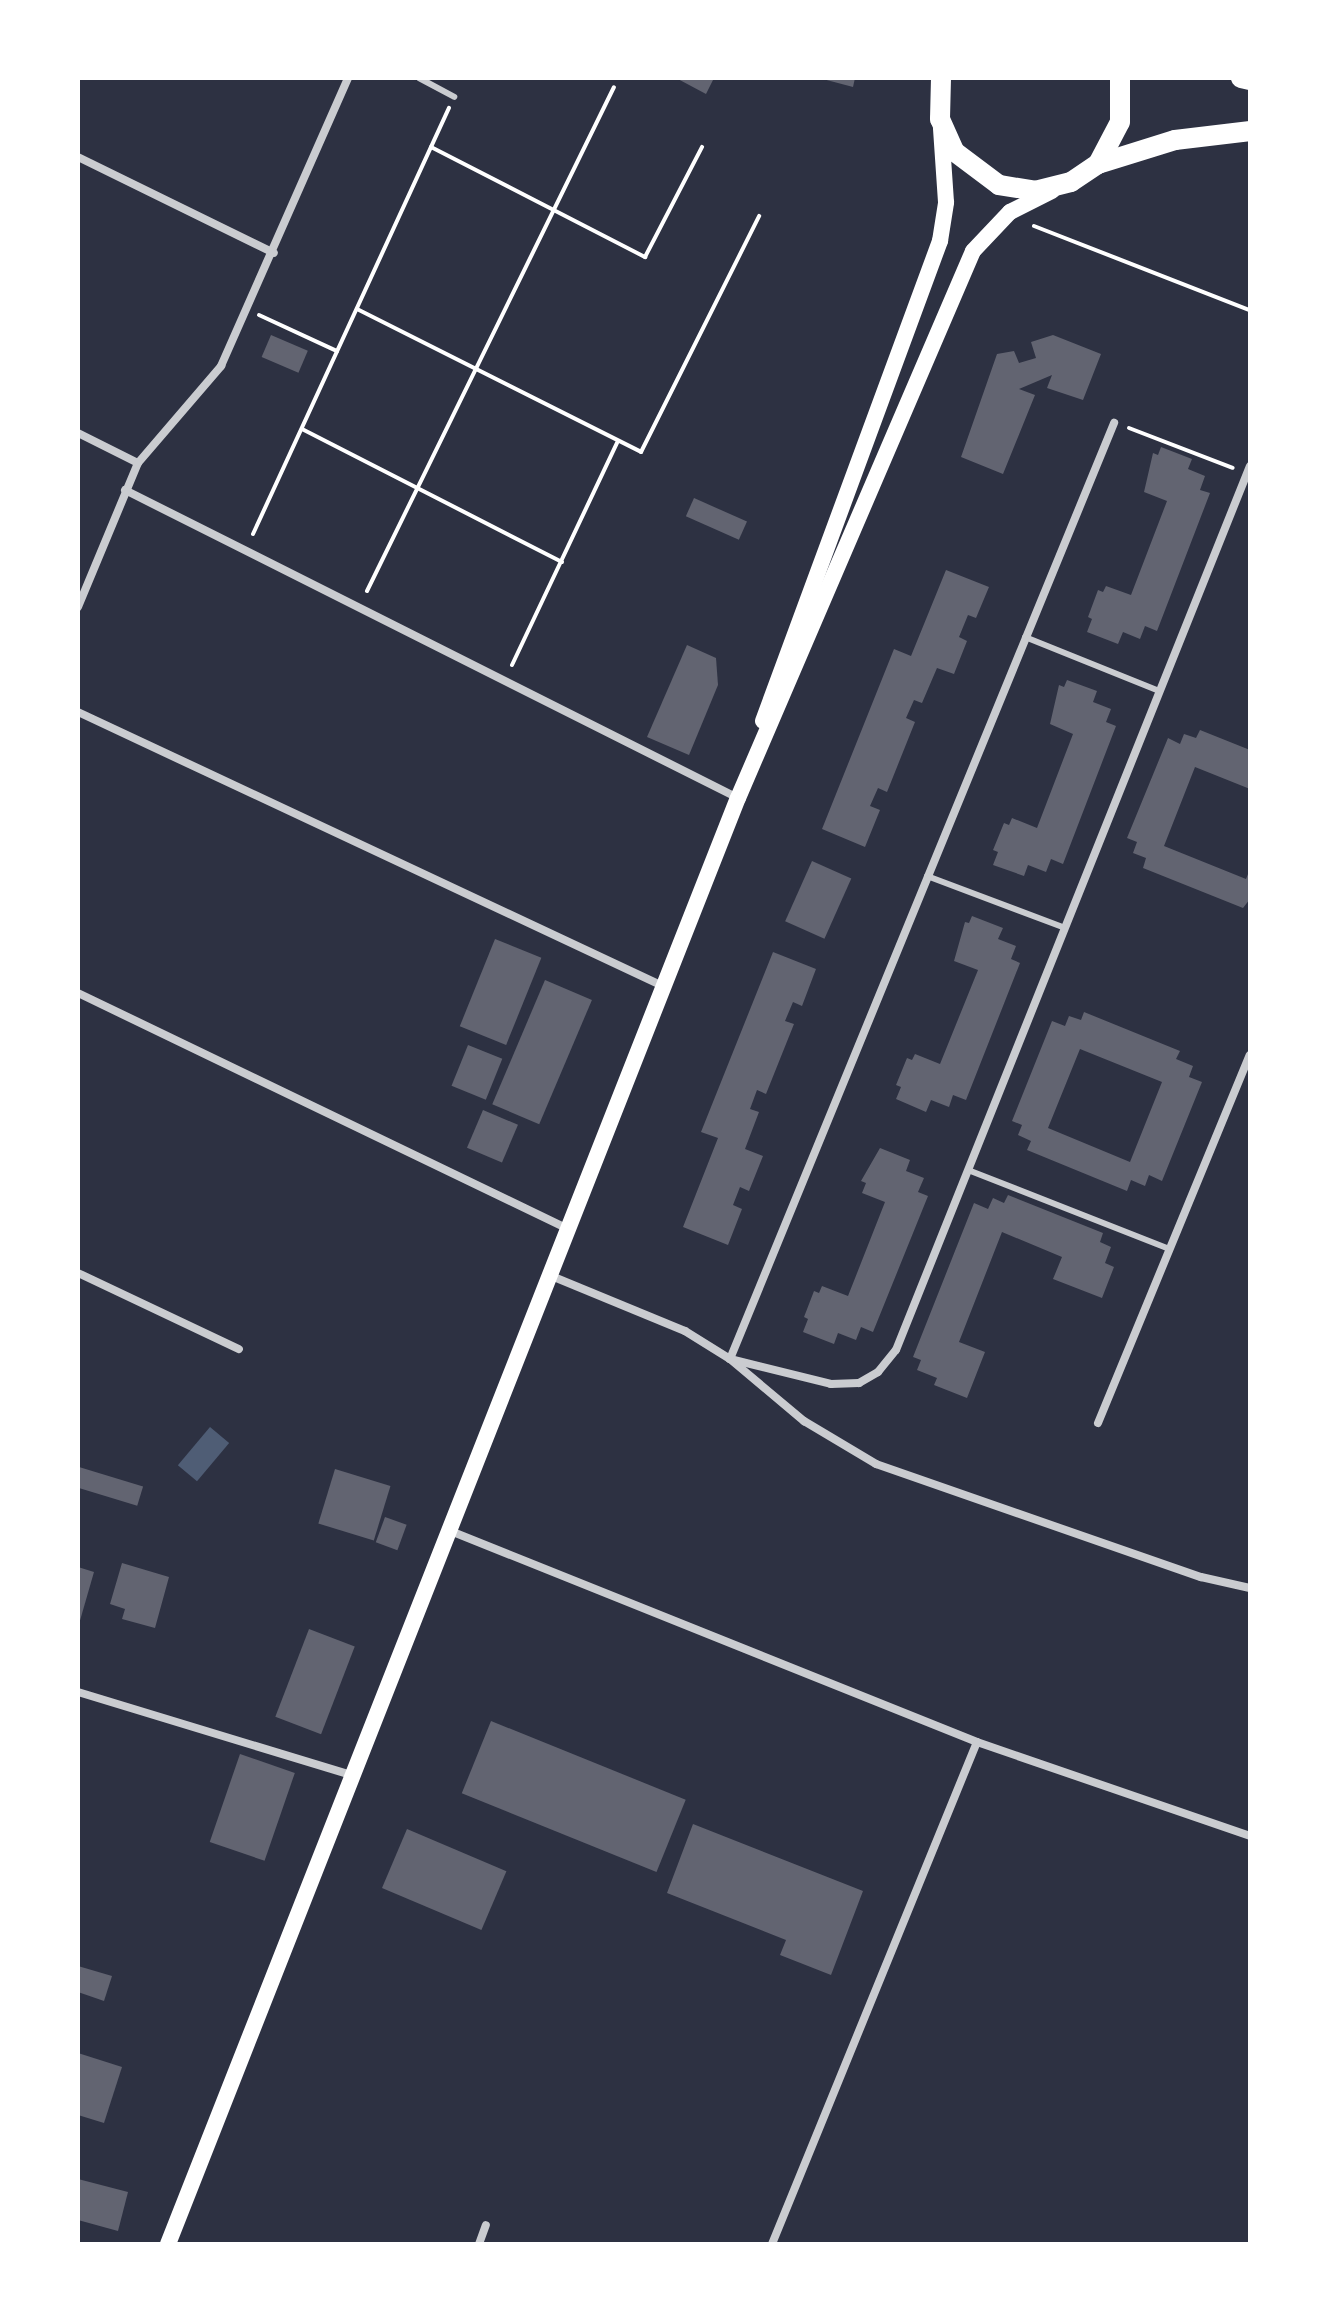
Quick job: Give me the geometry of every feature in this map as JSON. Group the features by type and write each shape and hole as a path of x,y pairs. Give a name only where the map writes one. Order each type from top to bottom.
{"main road":[{"path":"738,798 940,241 946,202 938,101 941,78"},
{"path":"1098,164 1120,122 1120,78"},
{"path":"1241,78 1250,80"},
{"path":"938,101 946,137 982,177 1016,190 1071,182"},
{"path":"168,2244 738,798 973,251 1010,212 1071,182 1098,164 1175,140 1250,131"}],"street":[{"path":"78,607 138,463 221,366 274,253 348,78"},
{"path":"78,157 274,253"},
{"path":"730,1359 1114,423"},
{"path":"78,433 138,463"},
{"path":"730,1359 831,1384 859,1383 878,1372 896,1350 1248,470"},
{"path":"125,490 738,798"},
{"path":"78,712 663,986"},
{"path":"78,993 566,1228"},
{"path":"1098,1423 1250,1055"},
{"path":"78,1273 239,1349"},
{"path":"548,1275 685,1331 730,1359 804,1421 876,1464 1201,1577 1250,1588"},
{"path":"448,1530 977,1742 1250,1836"},
{"path":"78,1692 352,1775"},
{"path":"772,2244 977,1742"},
{"path":"479,2244 486,2225"}],"lane":[{"path":"419,78 454,97"},
{"path":"1025,637 1159,691"},
{"path":"927,876 1065,928"},
{"path":"968,1170 1170,1249"}],"path":[{"path":"367,591 614,87"},
{"path":"253,534 454,97"},
{"path":"431,147 645,257 702,147"},
{"path":"357,309 617,443 641,452 759,216"},
{"path":"1034,226 1250,310"},
{"path":"247,310 337,351"},
{"path":"1114,423 1248,470"},
{"path":"302,429 562,562"},
{"path":"512,665 617,443"}],"water":[{"path":"210,1427 229,1443 197,1481 178,1465"}],"building":[{"path":"676,78 714,78 706,94"},
{"path":"819,78 855,78 853,87"},
{"path":"271,335 308,351 298,373 262,357"},
{"path":"1053,335 1101,354 1083,400 1047,388 1052,375 1019,389 1035,395 1003,474 961,457 997,354 1014,351 1019,363 1036,358 1031,342"},
{"path":"1161,447 1192,459 1188,469 1205,476 1200,490 1210,493 1157,631 1145,626 1140,639 1123,632 1118,644 1087,632 1092,619 1088,617 1098,590 1103,592 1106,586 1131,595 1167,501 1144,492 1153,453 1158,455"},
{"path":"694,498 747,522 739,540 686,516"},
{"path":"946,570 989,587 976,618 968,615 959,637 967,641 954,674 937,668 922,703 914,700 906,718 915,722 887,792 878,788 870,806 880,810 865,847 822,829 894,649 911,656"},
{"path":"687,645 716,658 718,685 689,755 647,737"},
{"path":"1067,680 1097,691 1093,702 1111,709 1106,722 1116,726 1063,864 1051,859 1046,872 1028,865 1024,876 993,865 998,852 993,850 1004,823 1009,825 1012,818 1037,828 1073,734 1050,724 1059,685 1064,687"},
{"path":"1200,730 1250,750 1250,789 1195,767 1164,846 1246,879 1250,869 1250,899 1243,908 1143,868 1146,858 1133,853 1137,842 1127,838 1168,738 1180,744 1184,734 1196,738"},
{"path":"812,861 851,878 824,939 785,921"},
{"path":"972,916 1003,928 998,939 1016,946 1011,959 1020,963 966,1100 953,1095 949,1107 931,1100 926,1112 896,1099 901,1087 896,1085 907,1058 912,1060 915,1054 940,1064 978,970 954,961 965,922 969,923"},
{"path":"495,939 541,958 506,1045 460,1026"},
{"path":"773,952 816,969 802,1006 793,1002 785,1021 794,1024 766,1094 757,1090 750,1109 759,1112 745,1149 763,1156 749,1191 740,1187 733,1205 742,1209 728,1245 683,1227 718,1138 701,1132"},
{"path":"545,980 592,1000 539,1124 492,1104"},
{"path":"1084,1012 1180,1051 1176,1059 1193,1066 1189,1077 1202,1082 1162,1181 1149,1175 1145,1186 1131,1180 1127,1191 1027,1150 1031,1141 1018,1135 1022,1125 1012,1121 1052,1021 1065,1026 1069,1016 1081,1020","holes":["1080,1049 1162,1082 1130,1162 1048,1128"]},
{"path":"468,1045 502,1059 486,1100 452,1086"},
{"path":"483,1110 518,1125 502,1163 467,1148"},
{"path":"880,1148 910,1160 906,1171 924,1178 918,1192 928,1196 873,1332 861,1327 856,1340 838,1333 834,1344 803,1332 808,1319 804,1317 814,1291 819,1293 822,1286 848,1296 885,1202 862,1193 866,1183 861,1181"},
{"path":"1008,1195 1103,1233 1100,1242 1111,1247 1105,1263 1114,1267 1102,1298 1053,1279 1062,1257 1002,1232 959,1342 985,1352 967,1398 934,1385 937,1378 917,1370 921,1360 913,1357 974,1203 988,1209 993,1198 1004,1203"},
{"path":"79,1467 143,1487 137,1506 78,1488"},
{"path":"335,1469 390,1486 374,1540 318,1524"},
{"path":"385,1517 407,1525 397,1550 376,1542"},
{"path":"122,1563 169,1577 155,1628 122,1619 125,1609 110,1604"},
{"path":"78,1567 94,1572 79,1624 78,1624"},
{"path":"309,1629 355,1647 321,1734 275,1717"},
{"path":"491,1721 686,1800 656,1872 462,1793"},
{"path":"240,1754 295,1773 265,1861 210,1842"},
{"path":"693,1824 863,1891 831,1975 780,1955 786,1940 667,1893"},
{"path":"407,1829 506,1871 481,1930 382,1888"},
{"path":"78,1966 112,1976 104,2001 78,1992"},
{"path":"78,2053 122,2067 104,2123 78,2115"},
{"path":"78,2179 128,2192 118,2231 78,2220"}]}
